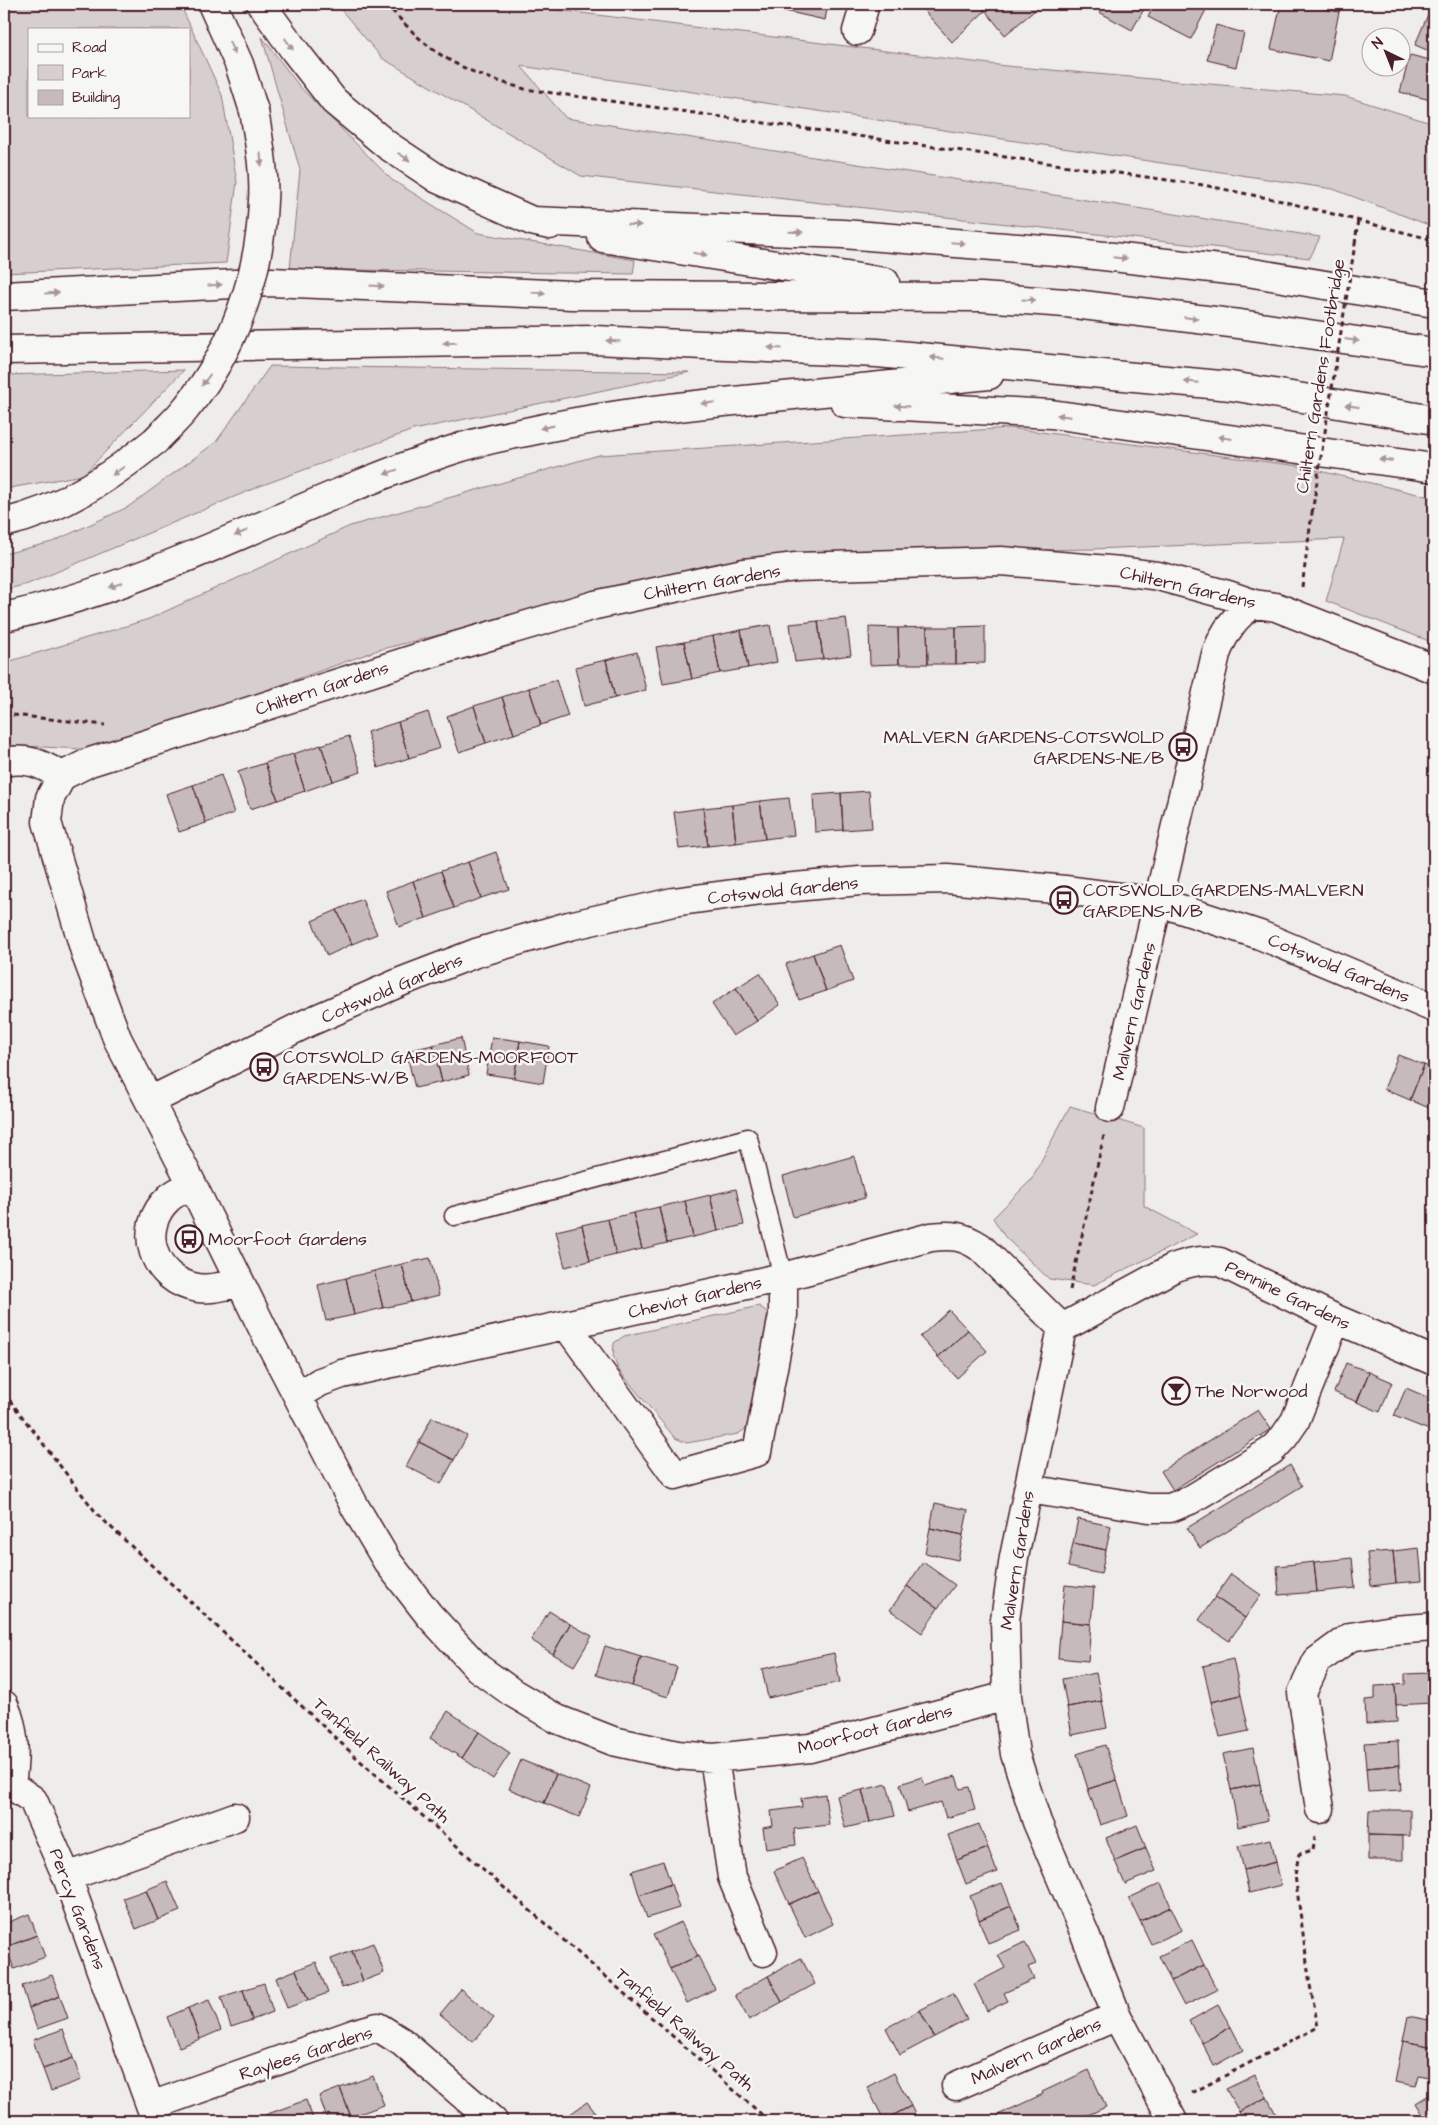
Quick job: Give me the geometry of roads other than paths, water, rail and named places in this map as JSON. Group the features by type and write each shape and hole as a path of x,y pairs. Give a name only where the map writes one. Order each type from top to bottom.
{"main road":[{"path":"4,523 21,519 70,500 115,473 156,440 187,408 213,371 234,331 249,289 259,245 264,200 262,155 254,111 239,64 212,4"},
{"path":"261,4 334,101 387,145 438,179 532,221 620,242 981,297"},
{"path":"857,31 865,4"},
{"path":"532,221 843,234 1068,252 1247,272 1434,303"},
{"path":"4,296 271,282 572,295 981,297 1066,303 1239,324 1434,352"},
{"path":"4,350 594,340 877,353 1056,368 1231,386 1434,420"},
{"path":"4,617 89,595 161,567 344,489 448,451 567,423 656,408 1056,368"},
{"path":"756,399 1051,414 1434,468"},
{"name":"Chiltern Gardens","path":"62,776 90,762 146,744 442,650 595,605 744,573 796,567 1001,561 1121,570 1158,576 1254,604 1276,606 1434,669"},
{"name":"Malvern Gardens","path":"1110,1108 1216,654 1223,636 1234,620 1254,604"},
{"path":"4,762 24,760 40,764 62,776"},
{"name":"Moorfoot Gardens","path":"62,776 50,798 47,822 89,964 117,1038 355,1507 387,1561 429,1615 478,1668 513,1693 557,1719 604,1737 677,1755 714,1758 810,1748 1006,1696"},
{"name":"Cotswold Gardens","path":"150,1101 307,1024 403,981 476,953 569,926 673,902 762,890 860,880 938,880 1065,890 1159,902 1260,935 1434,1008"},
{"path":"192,1184 170,1198 158,1212 151,1236 151,1244 156,1260 166,1274 181,1284 199,1288 220,1287 240,1282"},
{"name":"Cheviot Gardens","path":"298,1396 320,1382 342,1374 783,1277 931,1237 948,1235 967,1238 980,1247 1062,1328"},
{"name":"Pennine Gardens","path":"1062,1328 1173,1268 1204,1260 1220,1262 1336,1319 1434,1362"},
{"path":"566,1326 675,1475 757,1452 782,1315 783,1277"},
{"path":"1028,1489 1149,1508 1170,1508 1190,1500 1271,1451 1284,1437 1295,1421 1336,1319"},
{"name":"Malvern Gardens","path":"1062,1328 1014,1557 1004,1620 1006,1696 1015,1754 1037,1822 1085,1934 1117,2016 1169,2114"},
{"path":"1320,1809 1302,1693 1317,1661 1350,1637 1393,1630 1434,1627"},
{"name":"Percy Gardens","path":"4,1705 10,1718 15,1756 7,1785 34,1800 67,1877 154,2114"},
{"path":"714,1758 732,1877 763,1952"},
{"path":"67,1877 235,1817"},
{"name":"Malvern Gardens","path":"956,2086 1117,2016"},
{"name":"Raylees Gardens","path":"154,2114 356,2033 378,2027 402,2042 493,2121"}],"lane":[{"path":"454,1216 748,1138 783,1277"}],"place":[{"name":"MALVERN GARDENS-COTSWOLD GARDENS-NE/B","path":"1183,747"},
{"name":"COTSWOLD GARDENS-MALVERN GARDENS-N/B","path":"1064,900"},
{"name":"COTSWOLD GARDENS-MOORFOOT GARDENS-W/B","path":"264,1067"},
{"name":"Moorfoot Gardens","path":"189,1239"},
{"name":"The Norwood","path":"1176,1391"}]}
